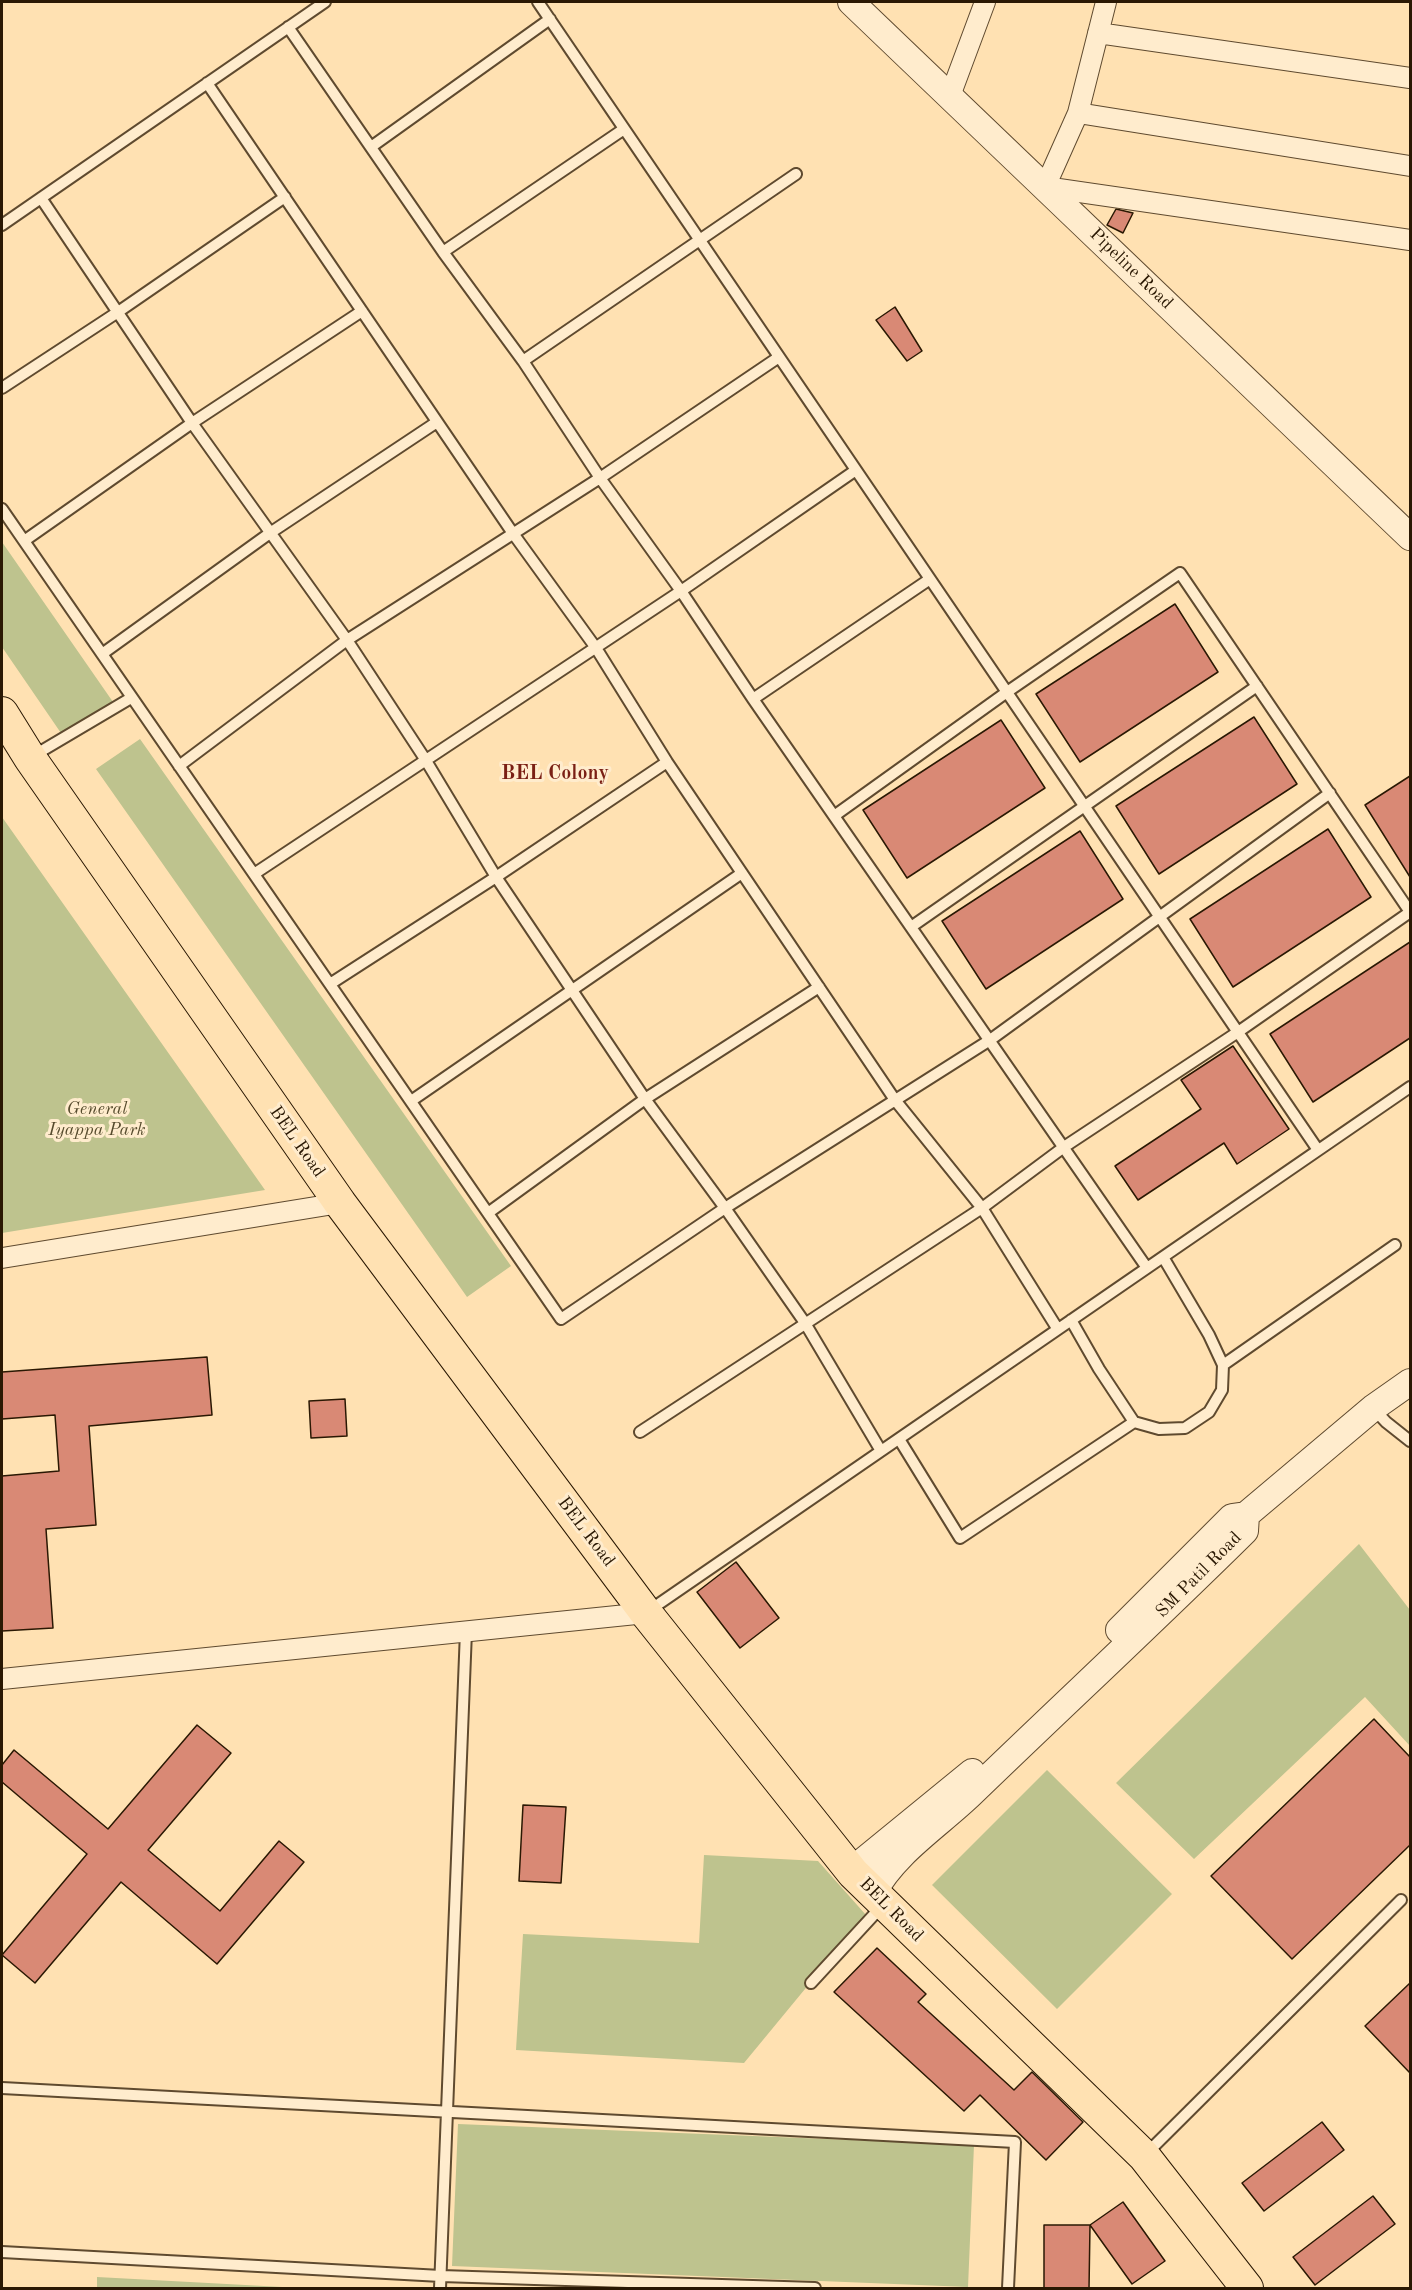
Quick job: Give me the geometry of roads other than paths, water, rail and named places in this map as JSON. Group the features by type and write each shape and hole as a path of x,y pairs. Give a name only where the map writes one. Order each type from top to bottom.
{"main road":[{"name":"BEL Road","path":"2,713 30,758 340,1203 646,1613 852,1870 1144,2156 1247,2289"}],"street":[{"path":"950,96 986,2"},
{"path":"1106,2 1078,113 1045,188 1410,240"},
{"name":"Pipeline Road","path":"863,6 950,96 1045,188 1399,516 1410,537"},
{"path":"1098,33 1410,78"},
{"path":"1078,113 1410,166"},
{"path":"2,1258 340,1203"},
{"name":"SM Patil Road","path":"879,1898 880,1880 908,1850 954,1810 1245,1531 1246,1515 1373,1408 1410,1382"},
{"path":"852,1870 967,1776 1038,1710 1232,1518 1246,1515"},
{"path":"2,1679 646,1613"}],"lane":[{"path":"2,225 325,2"},
{"path":"538,2 1318,1150"},
{"path":"371,147 550,19"},
{"path":"288,27 443,252 523,361 600,478 681,591 753,699 1147,1268"},
{"path":"207,83 512,532 596,648 667,762 895,1100 982,1208 1057,1328"},
{"path":"443,252 624,129"},
{"path":"523,361 796,174"},
{"path":"2,388 118,312 285,197"},
{"path":"41,198 192,423 346,640 425,759 496,877 645,1099 805,1323 880,1451"},
{"path":"24,541 192,423 362,311"},
{"path":"179,766 346,640 600,478 779,357"},
{"path":"102,654 270,533 437,422"},
{"path":"254,874 681,591 856,470"},
{"path":"2,508 561,1319 725,1208 990,1040 1330,794"},
{"path":"640,1432 982,1208 1064,1147 1238,1032 1410,912 1180,573 1007,692 834,816"},
{"path":"753,699 930,579"},
{"path":"911,927 1257,686"},
{"path":"30,758 131,698"},
{"path":"330,984 496,877 667,762"},
{"path":"411,1101 742,873"},
{"path":"488,1213 645,1099 819,987"},
{"path":"646,1613 1410,1087"},
{"path":"1223,1365 1395,1245"},
{"path":"1071,1320 1134,1422 1159,1429 1185,1428 1209,1412 1222,1390 1223,1365 1209,1335 1163,1257"},
{"path":"1373,1408 1410,1441"},
{"path":"898,1439 960,1538 1134,1422"},
{"path":"440,2289 466,1631"},
{"path":"811,1983 879,1898"},
{"path":"1144,2156 1401,1900"},
{"path":"2,2088 1015,2142 1008,2289"},
{"path":"2,2252 441,2276 814,2289"}],"district":[{"name":"BEL Colony","path":"555,774"}],"park label":[{"name":"General Iyappa Park","path":"97,1119"}]}
